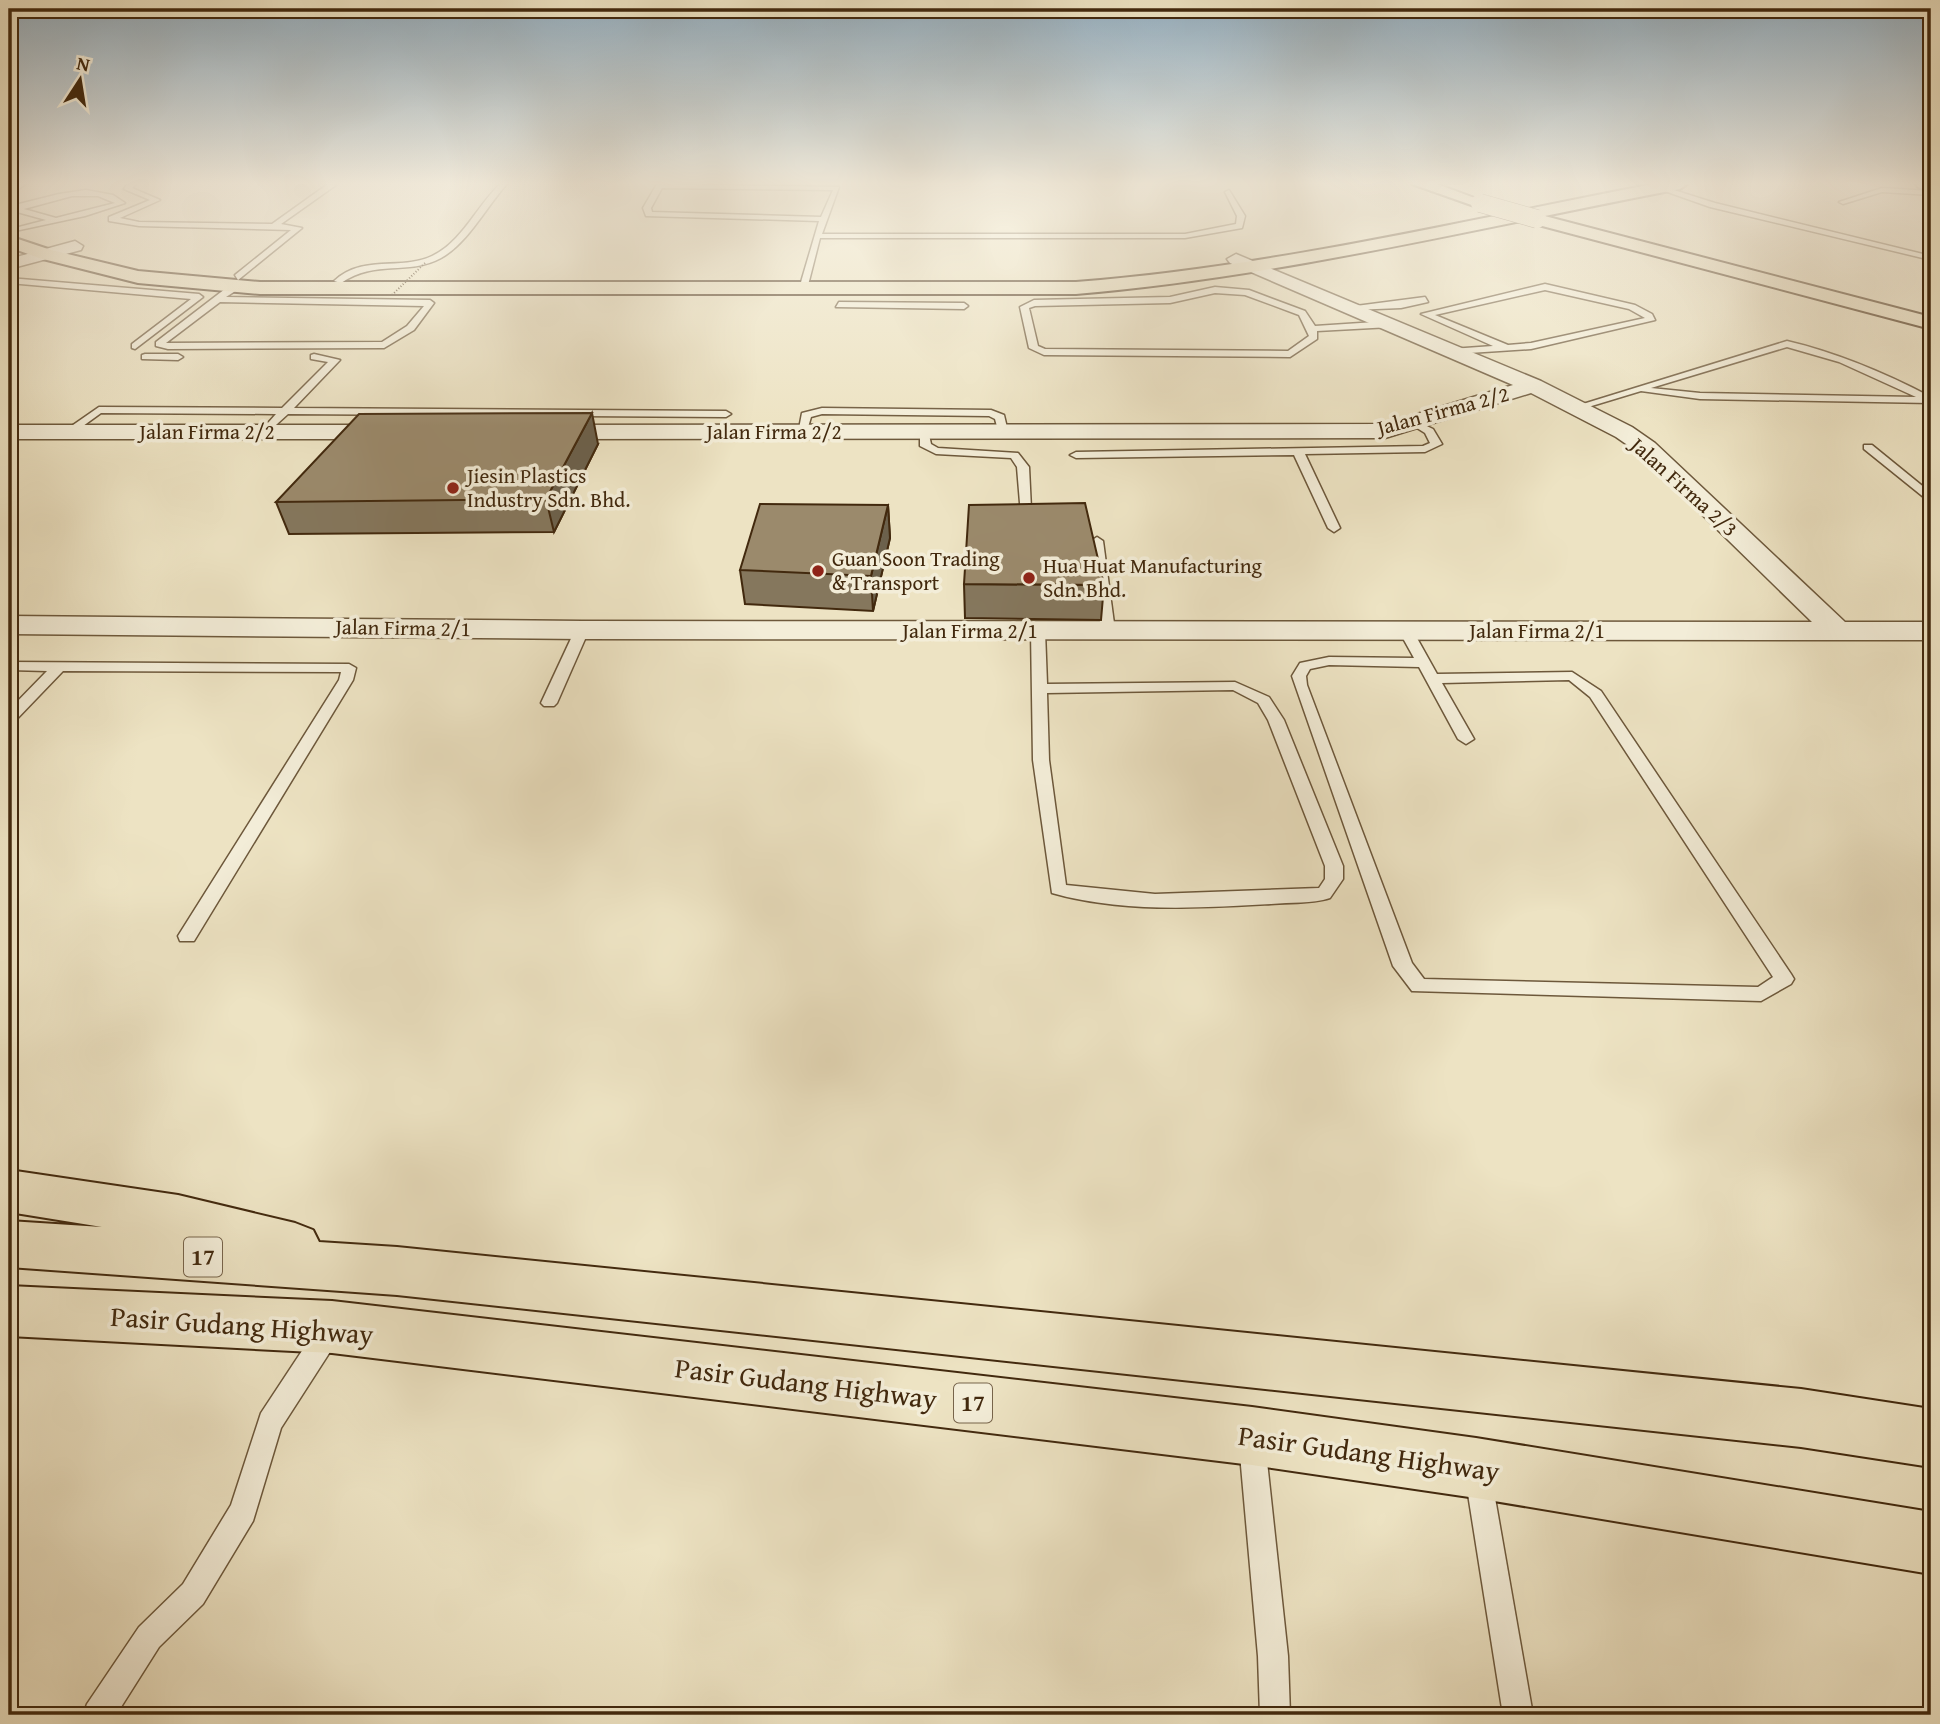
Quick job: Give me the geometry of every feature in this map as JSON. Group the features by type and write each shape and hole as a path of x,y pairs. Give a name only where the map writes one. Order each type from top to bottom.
{"main road":[{"path":"87,264 138,277 238,282 805,285 1070,281 1225,264"},
{"path":"136,264 157,271 238,282 805,285 839,303 1114,286 1231,264"},
{"path":"1714,264 1931,323"},
{"path":"1734,264 1931,314"},
{"path":"1805,290 1836,304 1931,329"},
{"path":"9,1191 178,1217 397,1271"},
{"name":"17","path":"9,1244 397,1271 1787,1417 1931,1438"},
{"name":"Pasir Gudang Highway","path":"9,1311 332,1327 1252,1436 1476,1468 1931,1543"}],"street":[{"name":"Jalan Firma 2/3","path":"1250,264 1533,386 1624,432 1647,448 1839,632"},
{"name":"Jalan Firma 2/2","path":"9,432 1385,431 1533,386"},
{"name":"Jalan Firma 2/1","path":"9,625 582,630 1931,631"}],"lane":[{"path":"218,299 422,300 430,303 425,313 394,341 384,345 159,344 257,264"},
{"path":"338,281 355,268 375,264"},
{"path":"805,285 810,264"},
{"path":"9,280 198,297 135,345"},
{"path":"1454,351 1531,346 1650,320 1649,316 1632,307 1545,287 1426,314 1505,347"},
{"path":"1216,290 1246,292 1302,313 1312,329 1314,337 1290,354 1044,352 1034,348 1024,307 1034,303 1170,300 1216,290"},
{"path":"1352,307 1401,305 1424,300"},
{"path":"839,303 964,306"},
{"path":"1312,329 1391,324"},
{"path":"1575,408 1787,344 1810,349 1884,376 1930,400"},
{"path":"145,357 334,358 334,362 265,432"},
{"path":"1635,390 1700,396 1930,400"},
{"path":"68,432 99,410 726,414"},
{"path":"802,432 806,415 822,411 992,414 1000,417 1003,432"},
{"path":"326,432 345,412"},
{"path":"461,424 469,413"},
{"path":"1076,455 1299,453 1425,449 1436,444 1429,431 1414,423"},
{"path":"925,432 926,446 936,452 1014,455 1023,467 1028,529"},
{"path":"1868,447 1931,499"},
{"path":"1299,453 1334,528"},
{"path":"1097,541 1108,631"},
{"path":"548,703 582,630"},
{"path":"1038,631 1039,689 1041,760 1058,889 1089,897 1216,900 1324,894 1334,880 1334,866 1276,720 1264,700 1235,686 1039,689"},
{"path":"1406,631 1466,739"},
{"path":"1329,661 1428,671 1572,676 1596,694 1784,979 1761,994 1419,986 1403,966 1299,676 1305,666 1329,661"},
{"path":"9,666 349,668 346,680 187,936"},
{"path":"9,719 59,666"},
{"path":"98,1715 149,1637 194,1594 243,1511 270,1422 332,1327"},
{"path":"1252,1436 1273,1656 1275,1715"},
{"path":"1476,1468 1518,1715"}],"path":[{"path":"392,295 424,264"}],"building":[{"path":"592,413 546,499 276,502 359,414"},
{"path":"1085,503 1104,585 964,584 969,505"},
{"path":"760,504 888,505 871,576 740,570"}],"place":[{"name":"Jiesin Plastics Industry Sdn. Bhd.","path":"453,488"},
{"name":"Guan Soon Trading & Transport","path":"818,571"},
{"name":"Hua Huat Manufacturing Sdn. Bhd.","path":"1029,578"}]}
